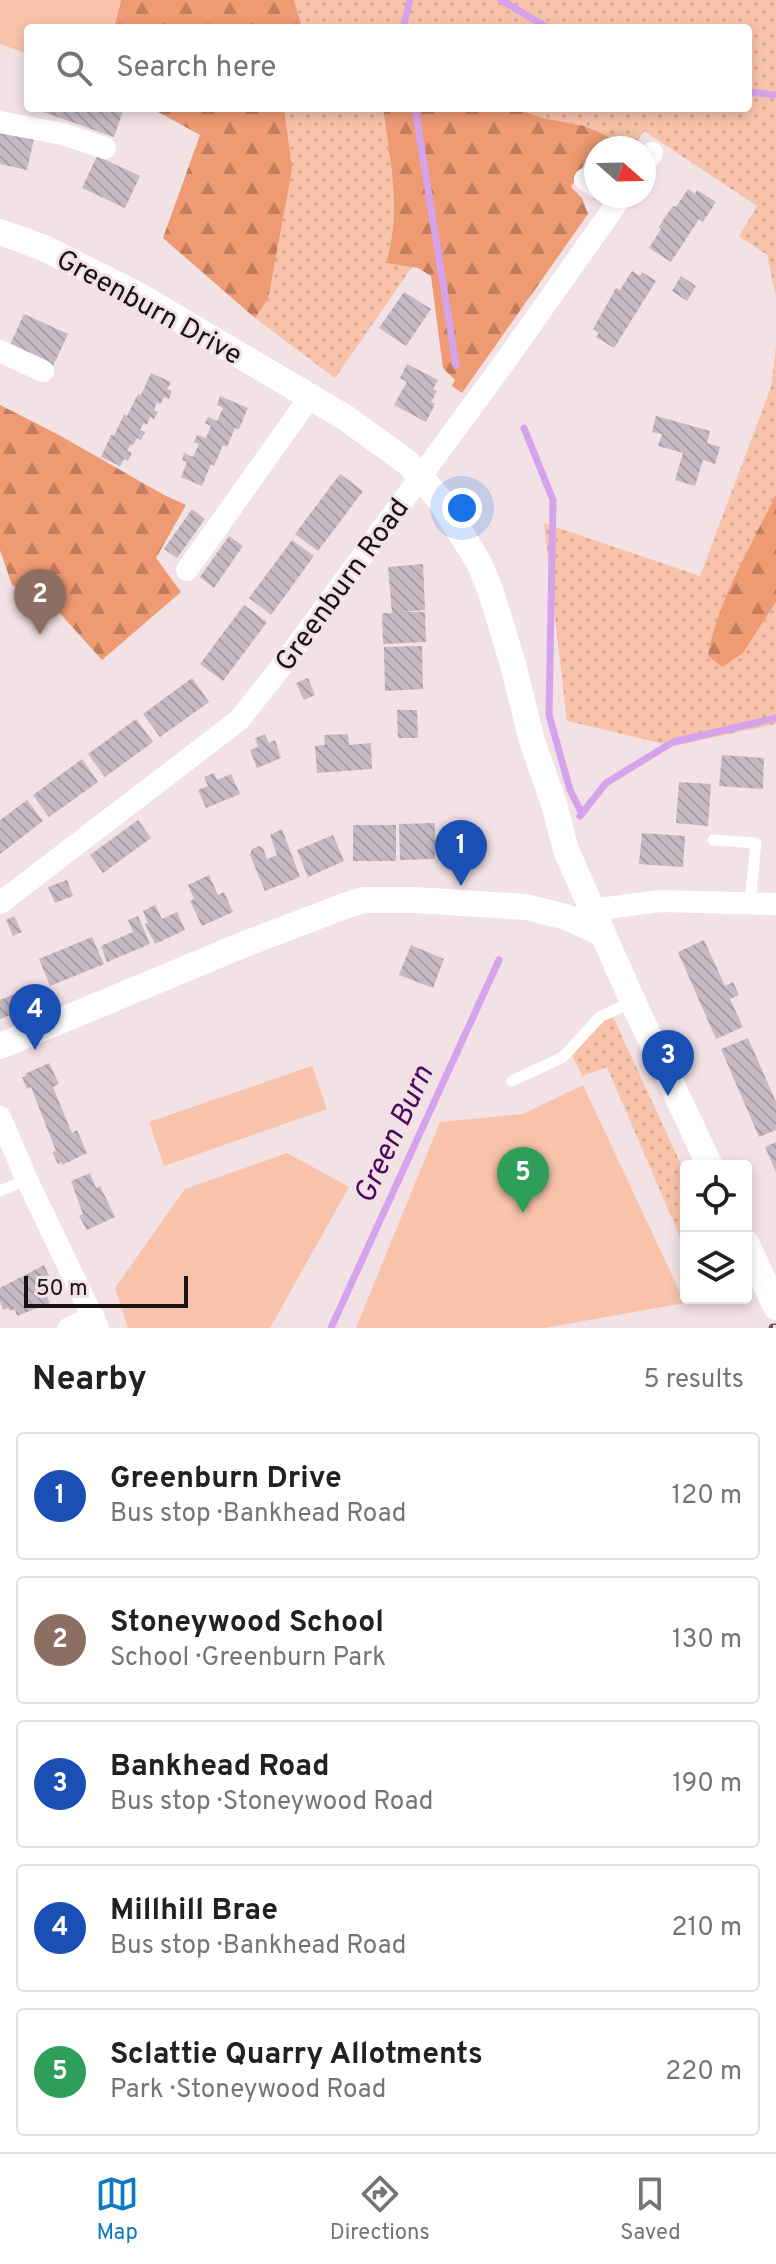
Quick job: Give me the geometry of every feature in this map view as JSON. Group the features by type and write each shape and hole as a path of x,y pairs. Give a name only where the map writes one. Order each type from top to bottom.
{"street":[{"path":"0,122 63,134 105,148"},
{"name":"Greenburn Road","path":"0,903 239,720 509,356 609,208"},
{"name":"Greenburn Drive","path":"0,232 55,253 138,295 310,397 381,441 408,463 440,500 478,561 490,589 566,850 707,1160"},
{"path":"0,351 43,371"},
{"path":"187,570 310,397"},
{"path":"0,1046 245,944 364,900 464,902 593,912"},
{"path":"526,907 566,917 660,901 776,904"},
{"path":"0,1117 96,1323 69,1328"},
{"path":"752,1256 776,1307"}],"lane":[{"path":"713,840 756,843 750,902"},
{"path":"512,1081 563,1057 600,1017 633,1002"},
{"path":"0,1191 27,1180"}],"shaded area":[{"path":"0,0 121,0 115,24 24,24 24,53 0,44"},
{"path":"294,0 776,0 776,297 767,255 739,236 757,206 656,139 656,136 644,131 641,136 607,136 585,126 526,112 752,112 752,24 301,24"},
{"path":"284,112 384,112 394,205 386,263 412,267 335,378 255,318 268,299 286,127"},
{"path":"776,346 776,494 729,592 743,653 776,602 776,724 673,746 567,721 544,523 700,576 771,387"},
{"path":"612,1015 680,1162 680,1237 607,1067 582,1076 571,1053"},
{"path":"312,1066 327,1109 164,1166 149,1122"},
{"path":"583,1085 680,1292 680,1304 544,1328 356,1328 440,1122 523,1114"},
{"path":"287,1153 349,1187 270,1328 128,1328 115,1288 185,1189"}],"green space":[{"path":"121,0 294,0 301,23 301,24 115,24"},
{"path":"158,112 285,112 292,169 268,299 255,318 163,238 200,135"},
{"path":"384,112 526,112 585,126 607,136 584,136 584,165 571,187 582,198 588,214 462,393 452,386 455,380 443,368 431,276 418,268 386,263 394,204"},
{"path":"0,405 186,505 156,558 181,592 102,660 57,610 12,585 0,550"},
{"path":"776,494 776,602 743,653 722,667 708,656 712,636 736,574"}],"building":[{"path":"43,112 123,112 114,137"},
{"path":"0,127 35,134 27,170 0,164"},
{"path":"97,156 140,176 125,208 82,188"},
{"path":"688,189 695,194 697,190 716,202 703,222 699,219 671,262 649,248 665,217"},
{"path":"632,271 640,276 642,272 656,281 614,348 596,337 599,333 593,329 616,288 620,290"},
{"path":"681,276 696,286 687,301 672,291"},
{"path":"404,292 431,309 406,346 379,328"},
{"path":"24,314 68,334 53,366 9,347"},
{"path":"407,364 438,380 431,402 435,404 426,422 394,405 407,382 400,378"},
{"path":"151,373 171,382 167,389 172,391 169,399 164,397 160,404 157,402 154,410 158,412 154,419 150,417 147,425 144,423 140,430 145,432 141,440 137,438 131,444 127,451 132,453 128,461 124,459 120,466 101,457 124,414 127,416 138,394 141,395"},
{"path":"220,396 248,408 239,429 235,428 227,447 223,445 214,466 211,464 202,486 181,477 187,462 182,460 184,453 193,457 199,444 194,442 197,435 206,438 211,426 205,423 208,417 217,421 223,408 217,405"},
{"path":"656,416 710,431 707,443 720,447 715,464 703,460 695,486 675,480 683,453 658,446 662,434 652,432"},
{"path":"340,474 363,491 318,551 295,534"},
{"path":"192,509 205,519 177,558 164,549"},
{"path":"229,536 243,546 214,588 200,577"},
{"path":"292,540 314,556 271,615 249,598"},
{"path":"423,564 425,610 401,612 425,612 426,642 383,644 382,613 392,613 388,567"},
{"path":"244,605 267,622 223,681 200,664"},
{"path":"422,646 423,689 385,691 384,647"},
{"path":"192,678 209,702 160,737 143,714"},
{"path":"308,678 315,695 304,700 296,683"},
{"path":"397,710 417,710 418,738 398,738"},
{"path":"136,719 153,742 105,777 88,754"},
{"path":"265,734 269,743 275,740 281,758 257,768 250,750 258,747 255,738"},
{"path":"348,734 349,745 371,743 372,769 317,773 315,746 325,745 324,735"},
{"path":"722,755 764,758 763,789 719,786"},
{"path":"82,759 98,782 49,817 33,795"},
{"path":"214,773 217,780 231,774 240,794 206,808 198,790 208,786 204,777"},
{"path":"679,782 711,784 708,826 676,823"},
{"path":"27,800 43,821 0,854 0,820"},
{"path":"138,820 151,838 103,873 90,855"},
{"path":"435,823 435,859 400,860 399,824"},
{"path":"353,825 396,825 396,861 353,861"},
{"path":"282,829 300,877 265,891 250,855 252,849 259,846 267,859 277,855 270,835"},
{"path":"642,833 685,836 683,867 639,864"},
{"path":"333,835 344,861 308,877 297,850"},
{"path":"209,875 218,895 224,892 233,912 202,926 190,901 194,899 188,885"},
{"path":"67,880 73,896 55,903 48,887"},
{"path":"155,905 162,919 177,912 185,930 155,944 145,924 148,923 143,911"},
{"path":"14,916 22,932 13,936 6,920"},
{"path":"138,916 150,944 107,962 101,946 133,932 128,920"},
{"path":"92,937 104,964 50,986 39,959"},
{"path":"704,940 725,986 733,982 739,995 730,999 743,1027 716,1039 678,952"},
{"path":"411,945 444,959 433,988 399,975"},
{"path":"25,990 32,1007 0,1019 0,1000"},
{"path":"748,1038 776,1102 776,1130 759,1137 721,1049"},
{"path":"49,1063 59,1084 53,1087 72,1133 77,1130 87,1153 62,1165 61,1162 58,1164 52,1152 56,1151 31,1087 27,1089 22,1077"},
{"path":"776,1142 776,1172 765,1147"},
{"path":"90,1173 115,1217 87,1230 79,1216 83,1214 71,1181"},
{"path":"44,1265 49,1276 44,1279 47,1287 44,1289 50,1303 17,1316 15,1309 3,1310 0,1288"}],"waterway":[{"path":"404,24 410,0"},
{"name":"Green Burn","path":"501,0 541,24"},
{"name":"Green Burn","path":"752,92 776,95"},
{"path":"416,112 456,365"},
{"path":"524,428 553,500 549,715 570,790 582,814"},
{"name":"Green Burn","path":"580,816 606,783 673,742 776,718"},
{"name":"Green Burn","path":"331,1328 499,960"}],"place":[{"name":"Stoneywood School","path":"40,635"},
{"name":"Greenburn Drive","path":"461,886"},
{"name":"Millhill Brae","path":"35,1050"},
{"name":"Bankhead Road","path":"668,1096"},
{"name":"Sclattie Quarry Allotments","path":"523,1213"}]}
